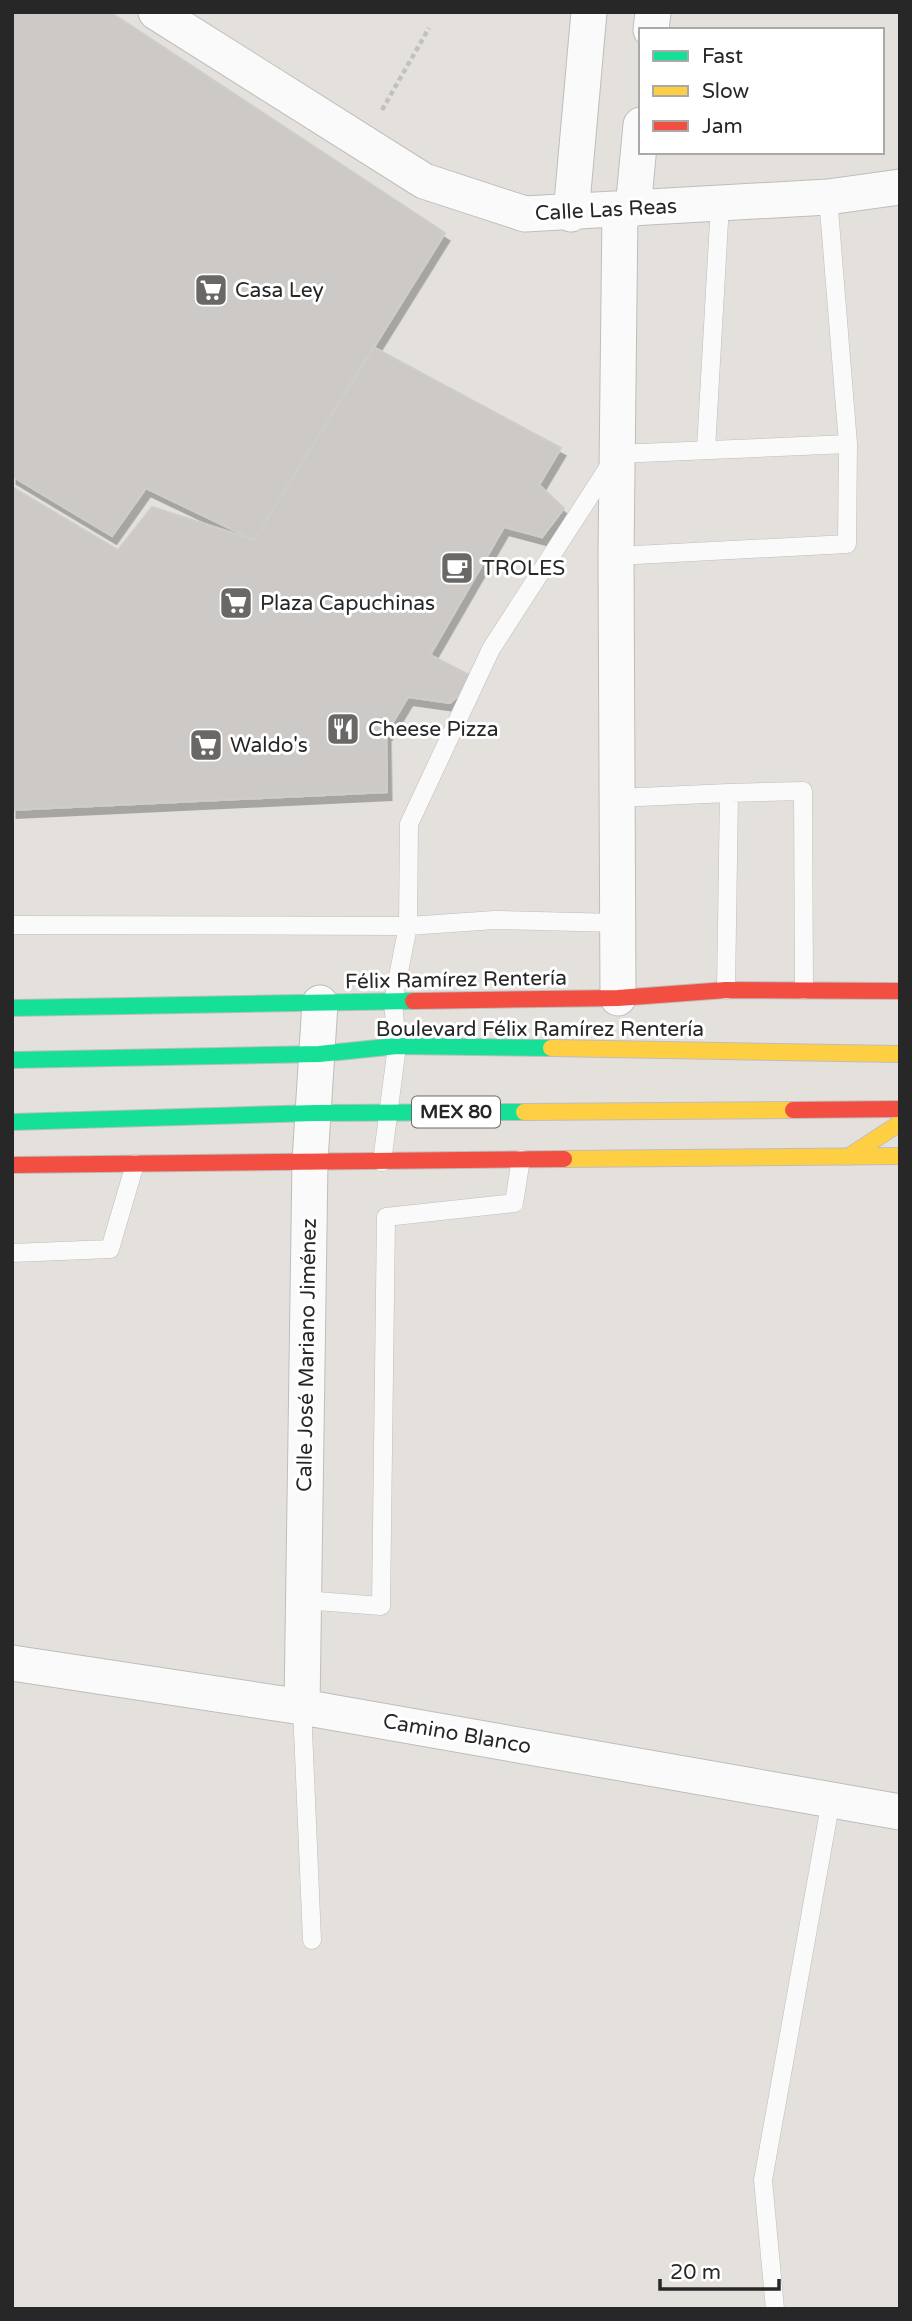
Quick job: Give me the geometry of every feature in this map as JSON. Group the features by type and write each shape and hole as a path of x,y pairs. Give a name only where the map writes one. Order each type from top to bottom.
{"main road":[{"name":"Félix Ramírez Rentería","path":"12,1008 618,998 726,990 900,991"},
{"name":"Boulevard Félix Ramírez Rentería","path":"12,1060 319,1054 397,1046 900,1054"},
{"name":"MEX 80","path":"12,1122 314,1113 900,1109"},
{"path":"848,1157 900,1124"},
{"path":"12,1165 900,1156"}],"street":[{"name":"Calle Las Reas","path":"156,12 424,181 525,214 571,214 828,197 900,187"},
{"path":"571,214 589,12"},
{"path":"618,998 617,454 627,210 639,137"},
{"name":"Calle José Mariano Jiménez","path":"302,1707 310,1161 319,1054 320,1003"},
{"name":"Camino Blanco","path":"12,1663 302,1707 900,1812"}],"lane":[{"path":"616,556 847,544 848,444 828,197"},
{"path":"706,449 720,204"},
{"path":"382,1162 397,1046 393,1002 408,926 409,824 491,649 617,454 848,444"},
{"path":"617,798 803,791 804,990"},
{"path":"726,990 729,793"},
{"path":"12,925 408,926 495,919 618,923"},
{"path":"304,1600 381,1606 386,1217 514,1203 521,1159"},
{"path":"12,1253 110,1249 135,1164"},
{"path":"302,1707 312,1940"},
{"path":"775,2309 763,2180 831,1800"}],"path":[{"path":"363,144 429,28"}],"building":[{"name":"Casa Ley","path":"12,12 110,12 445,233 254,540 146,488 112,536 12,476"},
{"name":"Plaza Capuchinas","path":"373,347 561,448 539,485 564,508 542,537 504,527 430,655 477,679 450,703 408,697 386,734 387,792 12,810 12,487 118,550 152,507 254,540"}],"traffic: fast":[{"path":"12,1008 413,1001"},
{"path":"12,1060 319,1054 397,1046 551,1048"},
{"path":"12,1122 315,1113 524,1112"}],"traffic: slow":[{"path":"551,1048 900,1054"},
{"path":"524,1112 793,1110"},
{"path":"848,1157 900,1123"},
{"path":"564,1159 900,1156"}],"traffic: jam":[{"path":"413,1001 618,998 726,990 900,991"},
{"path":"793,1110 900,1109"},
{"path":"12,1165 564,1159"}],"place":[{"name":"Casa Ley","path":"211,290"},
{"name":"TROLES","path":"457,568"},
{"name":"Plaza Capuchinas","path":"236,603"},
{"name":"Cheese Pizza","path":"343,729"},
{"name":"Waldo's","path":"206,745"}]}
